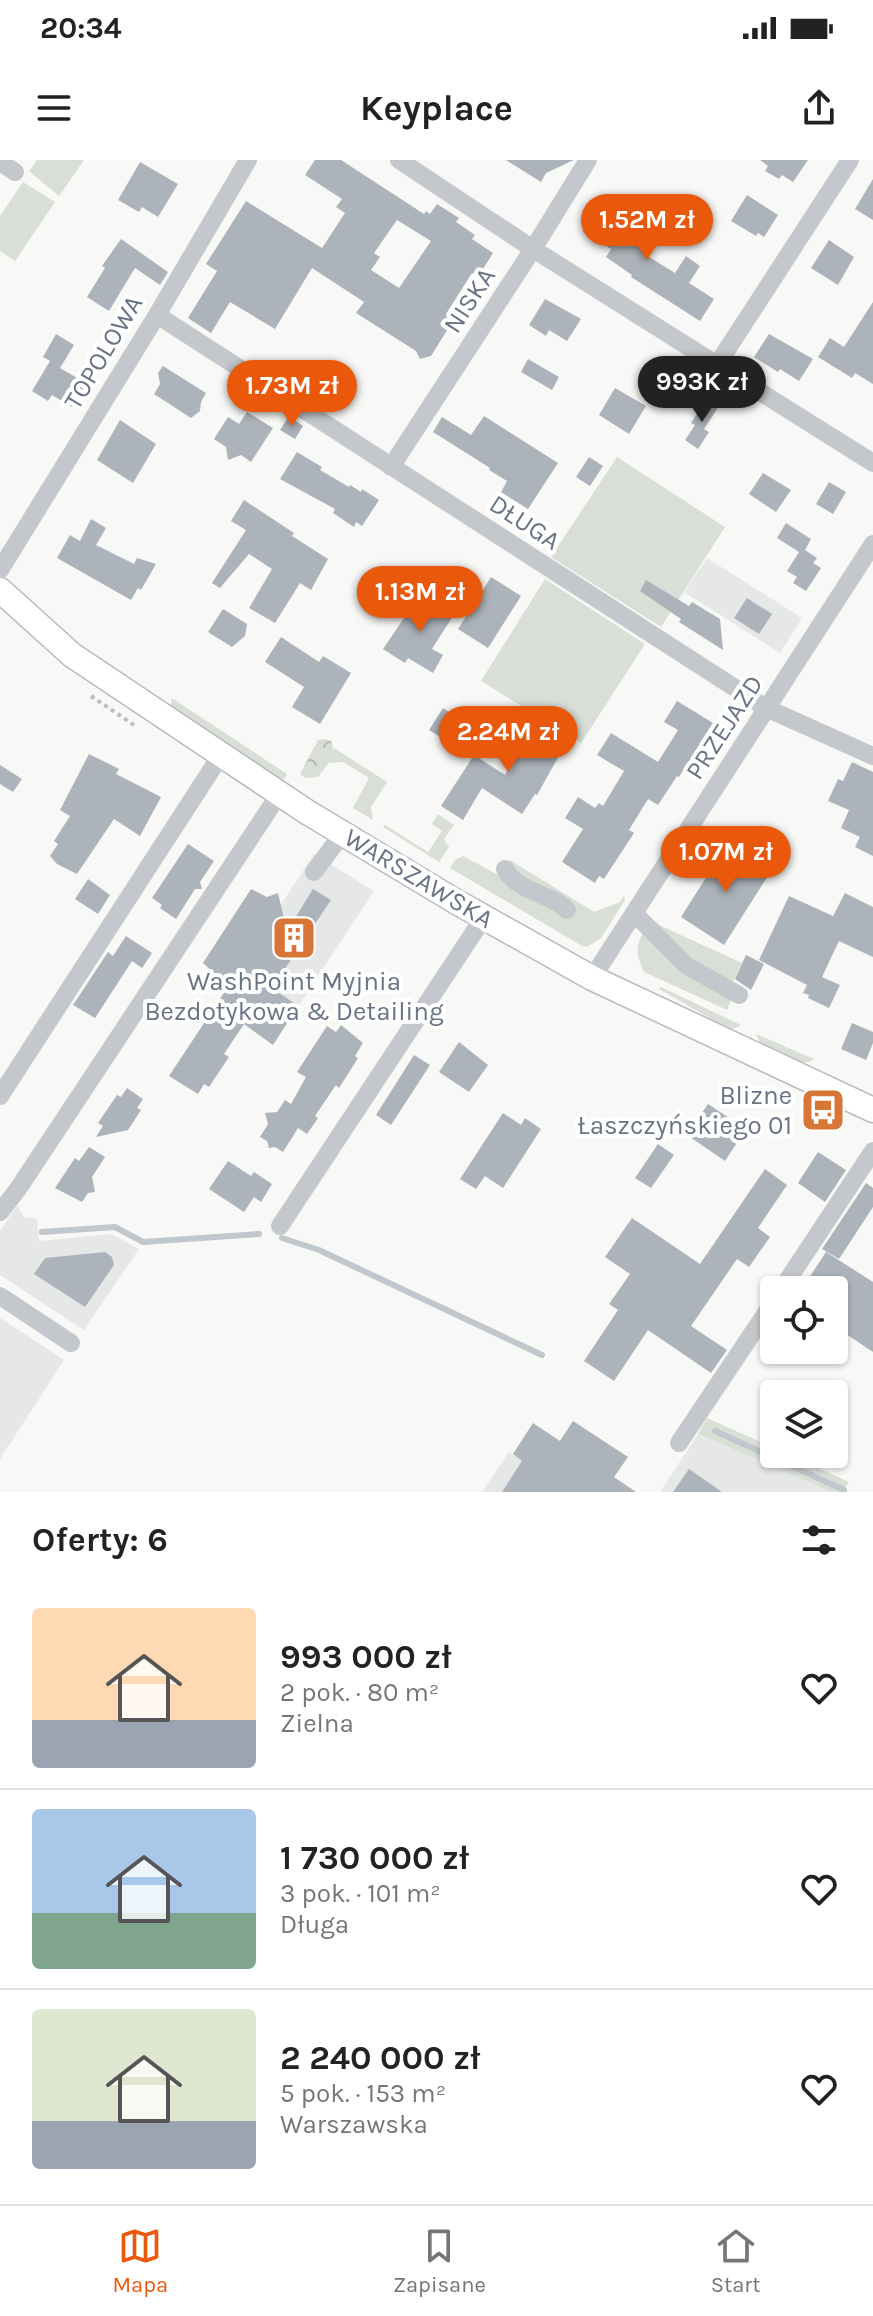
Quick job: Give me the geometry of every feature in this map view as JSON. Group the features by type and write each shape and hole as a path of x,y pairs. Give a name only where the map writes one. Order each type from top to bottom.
{"main road":[{"name":"WARSZAWSKA","path":"0,590 72,655 280,793 484,917 592,978 873,1110"}],"street":[{"name":"TOPOLOWA","path":"0,570 248,160"},
{"path":"399,160 533,249 873,463"},
{"name":"NISKA","path":"391,467 588,160"},
{"path":"717,365 850,160"},
{"name":"DŁUGA","path":"157,315 766,708 873,756"},
{"name":"PRZEJAZD","path":"592,978 873,544"},
{"path":"0,1096 221,755"},
{"path":"0,1212 280,793"},
{"path":"314,872 343,833"},
{"path":"505,869 512,880 553,899 567,910"},
{"path":"634,913 687,966 739,995"},
{"path":"280,1226 484,917"},
{"path":"790,1276 873,1151"},
{"path":"0,1296 71,1343"},
{"path":"679,1443 760,1322"}],"shaded area":[{"path":"707,558 802,618 780,653 684,592"},
{"path":"314,854 374,891 273,1045 216,1004"},
{"path":"17,1205 24,1217 37,1219 39,1241 111,1234 139,1249 84,1330 0,1275 0,1231"},
{"path":"0,1318 64,1360 0,1459"},
{"path":"698,1434 760,1461 760,1468 777,1468 832,1492 660,1492"},
{"path":"509,1452 568,1492 482,1492"}],"green space":[{"path":"37,160 84,160 59,196 29,171"},
{"path":"23,182 55,202 15,261 0,251 0,216"},
{"path":"617,457 725,527 661,627 551,557"},
{"path":"545,579 645,644 581,743 481,681"},
{"path":"172,698 287,774 285,778 280,779 170,710"},
{"path":"318,740 331,741 333,746 330,760 318,777 305,778 300,774"},
{"path":"334,748 387,782 371,807 373,820 353,808 369,778 343,762 328,763"},
{"path":"438,814 454,825 444,839 449,847 439,862 383,827 385,825 428,852 442,831 432,824"},
{"path":"463,856 500,876 510,860 594,912 620,902 624,896 625,900 601,938 587,947 582,946 450,868 455,860"},
{"path":"650,921 742,963 733,982 738,984 727,1010 644,972 638,957 638,946"},
{"path":"661,987 741,1025 727,1028 659,989"},
{"path":"756,1034 814,1059 801,1063 787,1059 761,1045"},
{"path":"707,1418 760,1442 760,1461 698,1434"},
{"path":"777,1468 818,1468 849,1482 843,1492 832,1492"}],"building":[{"path":"315,160 341,160 424,214 426,211 430,214 437,204 459,218 456,222 475,235 472,239 493,253 478,277 472,273 446,314 454,319 431,356 420,359 416,351 356,313 364,302 312,268 275,329 230,302 211,333 188,318 217,271 206,264 246,201 322,248 345,213 336,207 342,199 305,175","holes":["397,220 431,241 399,288 371,270 380,257 374,253"]},
{"path":"506,160 574,160 546,173 541,182"},
{"path":"760,160 808,160 793,182 782,175 779,179 765,171 768,166"},
{"path":"140,162 178,184 158,217 142,207 139,212 118,200"},
{"path":"873,179 873,220 855,209"},
{"path":"747,195 778,215 764,237 758,233 756,236 731,221"},
{"path":"600,205 612,213 617,206 641,220 629,240 675,273 686,256 700,266 689,283 714,299 700,321 631,277 606,257 611,249 583,232"},
{"path":"121,239 168,272 160,285 135,268 109,311 87,297 105,268 102,266"},
{"path":"829,240 854,257 838,285 811,268"},
{"path":"545,299 581,319 567,341 549,330 546,336 529,325"},
{"path":"873,302 873,384 855,373 852,378 818,357 830,338 844,347"},
{"path":"56,334 74,345 60,368 86,383 72,407 52,395 48,401 32,391 50,361 43,357"},
{"path":"769,334 813,359 799,381 754,357"},
{"path":"528,359 559,377 552,390 521,372"},
{"path":"678,360 693,370 681,388 666,378"},
{"path":"163,366 206,393 200,411 191,418 154,394 160,384 158,373"},
{"path":"615,388 646,406 629,434 599,415"},
{"path":"707,398 719,406 704,429 709,432 698,449 685,440 695,425 691,423"},
{"path":"247,412 273,428 251,462 241,455 228,460 226,447 214,439 228,417 239,424"},
{"path":"289,416 303,426 295,439 280,430"},
{"path":"484,416 558,463 528,509 501,492 507,481 433,432 442,417 471,435"},
{"path":"120,420 156,444 133,483 97,460"},
{"path":"297,452 349,487 361,492 362,489 379,500 362,526 356,522 354,527 333,513 335,509 280,479"},
{"path":"589,457 603,466 590,486 576,477"},
{"path":"763,473 791,490 776,512 749,494"},
{"path":"829,482 846,492 833,514 816,504"},
{"path":"244,500 328,559 311,590 300,583 275,623 249,608 272,569 249,554 220,588 212,583 246,530 231,521"},
{"path":"91,519 106,528 96,545 134,564 137,558 156,564 141,590 138,588 131,600 57,558 70,535 80,541"},
{"path":"786,523 811,539 805,550 817,558 813,563 821,568 806,591 793,583 797,577 787,571 799,552 777,538"},
{"path":"491,577 521,596 488,648 458,629"},
{"path":"646,580 689,606 692,602 720,619 723,650 679,622 681,619 640,591"},
{"path":"421,593 453,616 432,649 443,655 433,673 408,658 405,663 383,649"},
{"path":"747,598 772,614 759,634 734,618"},
{"path":"223,609 247,624 245,636 232,647 208,632"},
{"path":"281,637 319,662 323,656 351,673 320,724 292,707 304,687 265,662"},
{"path":"677,701 713,723 658,805 648,799 629,830 634,833 604,879 599,876 595,883 562,862 583,829 565,818 578,797 595,808 599,803 603,806 624,771 597,755 611,733 658,762 678,730 664,722"},
{"path":"443,708 480,732 467,754 429,730"},
{"path":"526,720 565,745 537,795 522,814 482,788 463,820 441,806 474,755 505,775 522,746 513,740"},
{"path":"89,754 119,769 116,774 161,797 140,836 114,819 77,874 57,864 50,856 58,844 54,841 70,816 60,810"},
{"path":"852,762 873,772 873,856 855,847 860,837 841,828 849,810 828,801 838,779 843,781"},
{"path":"0,765 22,779 13,792 0,784"},
{"path":"728,843 771,871 724,945 681,917"},
{"path":"188,844 214,861 200,882 202,889 195,889 176,919 152,898"},
{"path":"88,879 110,895 98,914 75,899"},
{"path":"251,889 267,897 278,893 287,931 313,889 331,900 272,988 298,1006 273,1045 244,1024 224,1054 229,1057 209,1087 204,1084 198,1094 169,1076 226,990 216,982 214,973 203,963"},
{"path":"845,893 873,907 873,957 839,941 822,977 840,985 829,1008 803,993 807,985 759,960 789,896 833,916"},
{"path":"126,936 152,953 142,968 132,961 95,1018 73,1005 108,952 113,956"},
{"path":"746,955 764,964 751,990 735,979"},
{"path":"852,1023 873,1032 873,1043 866,1060 841,1049"},
{"path":"341,1025 363,1043 355,1056 358,1058 339,1088 336,1085 315,1116 318,1118 307,1134 298,1128 283,1152 275,1147 269,1148 267,1141 260,1137 268,1124 265,1113 277,1112 285,1100 291,1104 306,1077 297,1072 327,1026 336,1032"},
{"path":"459,1042 488,1065 469,1092 439,1072"},
{"path":"414,1055 430,1065 391,1125 376,1115"},
{"path":"127,1088 143,1099 137,1108 141,1110 128,1130 96,1137 103,1126 98,1123 117,1095 121,1097"},
{"path":"708,1104 746,1129 725,1161 687,1135"},
{"path":"503,1113 521,1125 525,1118 541,1129 503,1188 485,1176 476,1189 460,1179"},
{"path":"658,1144 674,1155 651,1188 635,1178"},
{"path":"89,1147 105,1157 92,1177 95,1192 88,1193 82,1202 55,1188 75,1158 79,1161"},
{"path":"818,1152 846,1170 825,1202 798,1183"},
{"path":"228,1161 251,1176 254,1172 272,1184 261,1202 254,1197 244,1212 209,1189"},
{"path":"765,1169 787,1185 758,1228 770,1237 749,1267 737,1259 691,1326 727,1350 711,1373 648,1330 614,1381 584,1361 618,1310 609,1304 630,1274 605,1257 632,1218 700,1264"},
{"path":"866,1183 873,1188 873,1207 839,1259 822,1249"},
{"path":"105,1252 112,1257 114,1265 85,1307 34,1274 45,1258"},
{"path":"826,1252 873,1282 873,1352 848,1335 848,1276 810,1276"},
{"path":"573,1421 628,1457 614,1477 636,1492 502,1492 522,1461 513,1454 533,1423 560,1441"},
{"path":"689,1469 722,1492 673,1492"}],"waterway":[{"path":"42,1232 115,1227 143,1242 259,1234"},
{"path":"282,1238 319,1250 542,1355"},
{"path":"715,1431 844,1490"}],"place":[{"name":"WashPoint Myjnia Bezdotykowa & Detailing","path":"294,938"},
{"name":"Blizne Łaszczyńskiego 01","path":"823,1110"}]}
